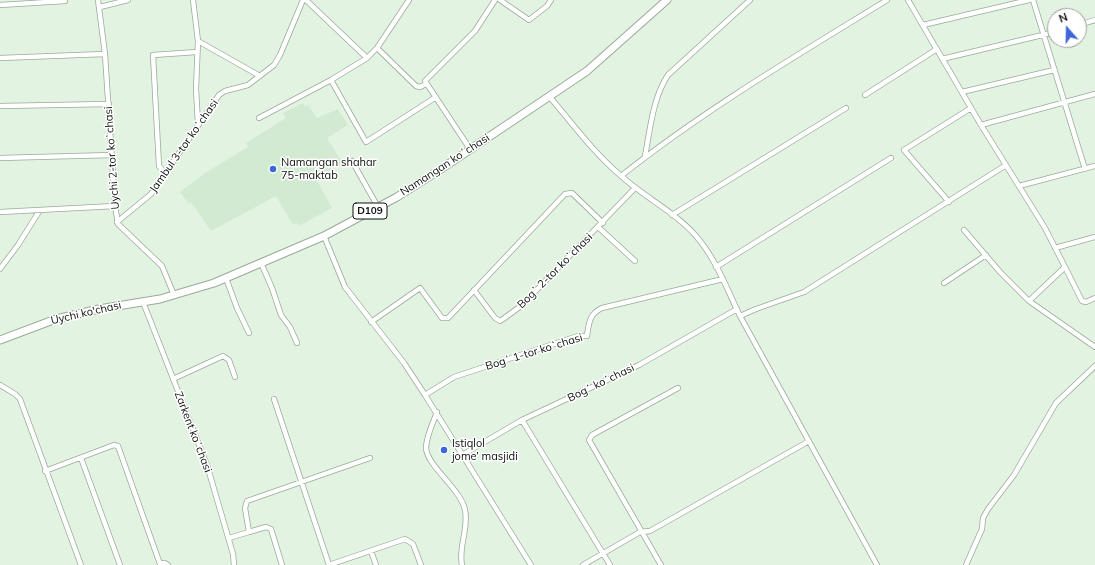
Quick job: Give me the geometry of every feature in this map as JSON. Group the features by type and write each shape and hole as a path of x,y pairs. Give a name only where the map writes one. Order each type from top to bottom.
{"main road":[{"name":"Namangan koʻchasi","path":"174,295 226,278 324,236 378,207 470,149 587,70 667,0"},
{"name":"Uychi ko'chasi","path":"0,340 56,319 174,295"}],"street":[{"name":"Uychi 2-tor koʻchasi","path":"98,0 105,54 117,222 162,266 174,295"},
{"path":"100,7 128,0"},
{"path":"193,0 198,40 196,89 198,124"},
{"path":"304,0 367,58"},
{"name":"Jambul 3-tor koʻchasi","path":"117,222 151,194 166,175 198,124 219,95 225,91 248,85 274,65 280,55 304,0"},
{"path":"259,118 331,80 367,58 377,48 409,0"},
{"path":"470,149 425,81 475,31 494,0"},
{"path":"500,0 529,20 547,6 552,0"},
{"path":"645,156 652,119 664,80 672,70 750,0"},
{"path":"620,176 645,156 796,56 887,0"},
{"path":"908,0 1055,248 1082,301 1095,298"},
{"path":"922,25 1029,0"},
{"path":"1033,0 1085,169"},
{"path":"0,5 65,1"},
{"path":"942,59 1047,34"},
{"path":"198,40 260,76"},
{"path":"377,48 416,86 420,87 426,84"},
{"path":"865,95 937,49"},
{"path":"166,175 158,166 153,57 155,54 197,52"},
{"path":"0,63 2,58 105,54"},
{"path":"962,92 1054,70"},
{"path":"331,80 366,142 436,97"},
{"path":"981,125 1095,94"},
{"path":"549,96 604,161 620,176 672,215 697,237 723,279 740,316 877,565"},
{"path":"0,106 109,104"},
{"path":"672,215 846,108"},
{"path":"949,202 904,150 971,108"},
{"path":"0,158 112,155"},
{"path":"716,267 891,158"},
{"path":"352,162 378,207"},
{"path":"740,316 804,292 1006,165"},
{"path":"1019,186 1095,166"},
{"name":"Bogʻ 2-tor koʻchasi","path":"474,290 495,318 500,321 503,320 521,306 635,188"},
{"path":"371,322 420,288 442,318 446,319 565,194 572,193 603,222"},
{"path":"0,212 115,206"},
{"path":"0,269 18,245 40,210"},
{"path":"598,227 635,261"},
{"path":"964,230 1029,301 1095,347"},
{"path":"324,236 345,287 404,363 425,394 464,454 531,565"},
{"path":"1055,248 1095,237"},
{"path":"944,283 986,255"},
{"path":"261,263 272,288 281,315 290,327 297,343"},
{"path":"1029,301 1065,267"},
{"path":"226,278 237,308 249,333"},
{"name":"Bogʻ 1-tor koʻchasi","path":"425,394 454,377 578,336 587,336 590,318 594,313 602,308 723,279"},
{"name":"Zarkent koʻchasi","path":"142,302 207,465 229,538 234,565"},
{"name":"Bogʻ koʻchasi","path":"464,454 522,420 639,365 737,309"},
{"path":"173,378 223,356 228,358 235,377"},
{"path":"966,565 982,529 983,518 988,509 1014,475 1056,402 1095,366"},
{"path":"0,385 19,397 82,565"},
{"path":"661,565 640,532 591,445 590,437 678,388"},
{"path":"274,399 329,565 408,539 413,544 421,565"},
{"path":"437,412 426,448 429,457 459,496 465,507 466,517 463,544 460,555 462,565"},
{"path":"522,420 610,565"},
{"path":"583,565 640,532 650,531 809,441"},
{"path":"46,471 114,445 120,448 160,564 164,563 168,565"},
{"path":"81,458 120,565"},
{"path":"249,532 245,508 247,501 370,458"},
{"path":"229,538 266,527 271,529 282,565"},
{"path":"371,551 376,565"}],"shaded area":[{"name":"Namangan shahar 75-maktab","path":"303,103 305,107 308,105 317,118 338,109 348,125 327,138 343,164 315,177 332,208 299,226 297,223 293,225 276,196 211,231 191,202 189,204 180,192 205,173 248,147 246,143 286,118 283,113"}],"place":[{"name":"Namangan shahar 75-maktab","path":"273,169"},
{"name":"Istiqlol jome’ masjidi","path":"444,450"}]}
